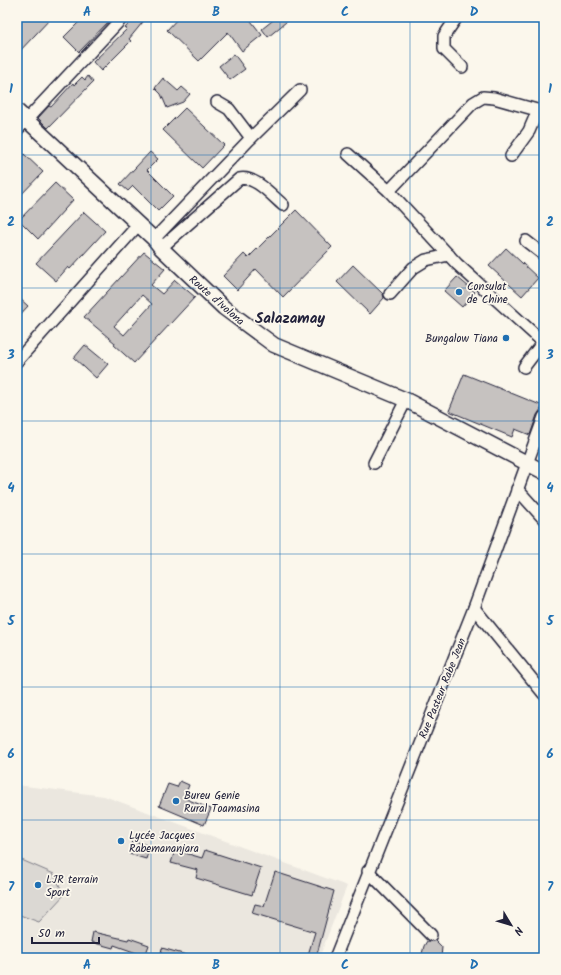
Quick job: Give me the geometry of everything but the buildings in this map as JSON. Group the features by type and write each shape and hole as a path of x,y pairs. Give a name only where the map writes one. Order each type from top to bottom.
{"main road":[{"name":"Route d'Ivolona","path":"22,115 158,243 224,308 274,345 406,400 544,472"}],"street":[{"path":"17,130 22,115 123,17"},
{"path":"457,17 444,36 444,49 462,67"},
{"path":"158,243 251,138 300,90"},
{"path":"389,191 469,107 483,97 541,111 530,131 511,156"},
{"path":"217,102 229,109 251,138"},
{"path":"348,154 389,191 449,255 497,302 543,343 524,367"},
{"path":"158,243 239,179 244,178 255,182 283,205"},
{"path":"17,361 138,225"},
{"path":"526,241 544,255"},
{"path":"390,294 413,268 426,260 449,255"},
{"path":"374,463 406,400"},
{"name":"Rue Pasteur Rabe Jean","path":"335,958 368,871 474,608 544,417"},
{"path":"517,489 544,519"},
{"path":"474,608 544,694"},
{"path":"368,871 431,936"}],"shaded area":[{"name":"Lycée Jacques Rabemananjara","path":"17,785 104,796 347,886 319,958 17,958"},
{"name":"LJR terrain Sport","path":"17,858 54,874 64,895 39,922 17,914"}],"place":[{"name":"Consulat de Chine","path":"459,292"},
{"name":"Bungalow Tiana","path":"506,338"},
{"name":"Bureu Genie Rural Toamasina","path":"176,801"},
{"name":"Lycée Jacques Rabemananjara","path":"121,841"},
{"name":"LJR terrain Sport","path":"38,885"}],"district":[{"name":"Salazamay","path":"290,318"}]}
